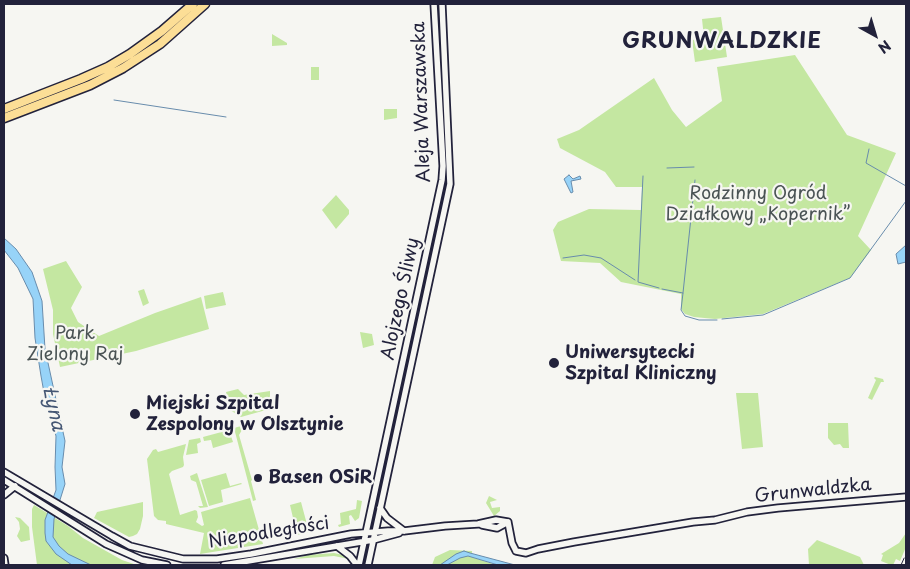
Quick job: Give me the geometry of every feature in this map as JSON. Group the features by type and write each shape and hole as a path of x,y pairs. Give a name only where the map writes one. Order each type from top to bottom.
{"main road":[{"path":"4,109 113,64 162,32 193,4"},
{"path":"4,118 90,85 123,68 160,44 205,4"}],"street":[{"name":"Aleja Warszawska","path":"434,4 443,166 439,200"},
{"name":"Aleja Warszawska","path":"442,4 450,170 447,198"},
{"name":"Alojzego Śliwy","path":"368,565 447,198"},
{"name":"Alojzego Śliwy","path":"358,565 439,200"},
{"path":"393,405 402,400"},
{"name":"Niepodległości","path":"4,472 130,546 165,556 184,559 218,559 274,550 350,534 404,531"},
{"path":"4,480 106,544 142,560 166,565"},
{"path":"4,495 15,486"},
{"name":"Grunwaldzka","path":"404,531 478,524 496,528 508,522 512,543 516,551 804,505 906,496"},
{"path":"380,508 388,518 404,531"},
{"name":"Niepodległości","path":"224,565 364,542 404,531"},
{"path":"336,546 350,556 358,565"},
{"path":"4,558 5,565"}],"green space":[{"path":"190,11 165,34 118,68 4,115 4,111 84,80"},
{"path":"721,17 727,57 695,62 692,40 704,38 702,19"},
{"path":"272,34 287,43 287,45 272,46"},
{"name":"Rodzinny Ogród Działkowy „Kopernik”","path":"795,55 847,135 896,153 858,236 871,250 850,278 763,314 715,319 685,314 681,309 681,294 621,282 600,263 561,261 553,230 558,222 589,209 641,210 642,187 616,187 605,172 560,148 557,139 579,130 654,78 672,110 686,127 722,101 717,67"},
{"path":"311,67 319,67 319,80 311,80"},
{"path":"384,109 397,109 397,118 384,120"},
{"path":"336,195 349,210 349,214 336,229 322,210"},
{"name":"Park Zielony Raj","path":"66,261 82,287 71,308 78,322 99,336 201,297 209,329 136,351 60,367 53,334 53,310 43,269"},
{"path":"144,289 149,303 143,306 138,291"},
{"path":"223,292 226,305 206,309 204,296"},
{"path":"360,332 372,334 374,345 363,348"},
{"path":"875,377 883,379 884,382 881,382 872,400 868,398 876,380"},
{"path":"238,389 244,395 270,391 270,405 266,410 241,417 230,410 226,392"},
{"path":"736,393 758,393 763,447 742,449"},
{"path":"252,423 253,427 242,430 239,435 252,480 256,500 253,501 234,428"},
{"path":"828,423 848,423 849,448 843,448 840,444 834,445 828,438"},
{"path":"229,430 233,442 213,448 211,440 204,441 203,437"},
{"path":"200,438 201,442 197,444 198,453 186,455 189,440"},
{"path":"186,444 183,467 169,474 180,515 197,511 198,517 196,522 202,526 204,525 201,512 250,498 263,544 200,554 204,533 166,524 166,521 158,520 154,516 147,459 153,450 156,449 158,452"},
{"path":"197,473 208,507 200,508 198,506 203,506 196,482 191,480 190,476"},
{"path":"226,473 230,486 242,484 221,490 223,502 209,506 201,480"},
{"path":"489,496 497,500 490,502 492,508 500,507 500,511 494,516 486,503"},
{"path":"357,500 362,501 359,518 355,521 351,515 349,516 350,524 339,527 338,525 341,524 340,513 356,509"},
{"path":"143,502 143,516 140,529 133,536 129,537 94,518 97,512"},
{"path":"301,502 309,532 297,535 290,505"},
{"path":"34,505 68,526 83,538 122,560 137,565 37,565 32,527 32,509"},
{"path":"15,517 20,518 29,527 30,540 21,542 17,536 20,529 19,522"},
{"path":"906,533 906,547 900,561 896,559 893,565 891,565 881,561 883,555 881,554 899,543"},
{"path":"817,540 860,557 864,565 809,565 808,549"},
{"path":"450,550 472,551 472,557 493,564 506,565 432,565 435,557"},
{"path":"334,553 349,559 334,556 294,559 308,555"}],"water":[{"path":"569,175 573,179 580,176 581,179 571,181 573,192 571,193 564,179"},
{"name":"Łyna","path":"4,238 16,249 32,272 42,301 45,349 65,441 62,467 65,484 54,519 53,537 68,554 91,565 72,565 56,554 46,541 45,520 56,490 56,436 41,376 35,338 33,299 18,268 4,250"},
{"path":"906,245 906,262 898,264 896,254"},
{"path":"464,551 515,565 498,565 468,556 447,565 440,565"}],"waterway":[{"path":"114,100 226,117"},
{"path":"869,149 866,163 906,186"},
{"path":"667,168 694,167"},
{"path":"643,176 638,282 659,288"},
{"path":"683,293 695,180"},
{"path":"722,319 763,315 850,278 906,201"},
{"path":"563,258 584,255 601,258 635,280"},
{"path":"662,289 683,293 681,310 685,316 699,320 717,320"}],"railway":[{"path":"901,565 906,554"}],"place":[{"name":"Uniwersytecki Szpital Kliniczny","path":"554,363"},
{"name":"Miejski Szpital Zespolony w Olsztynie","path":"135,414"},
{"name":"Basen OSiR","path":"258,478"}],"district":[{"name":"GRUNWALDZKIE","path":"722,42"}]}
